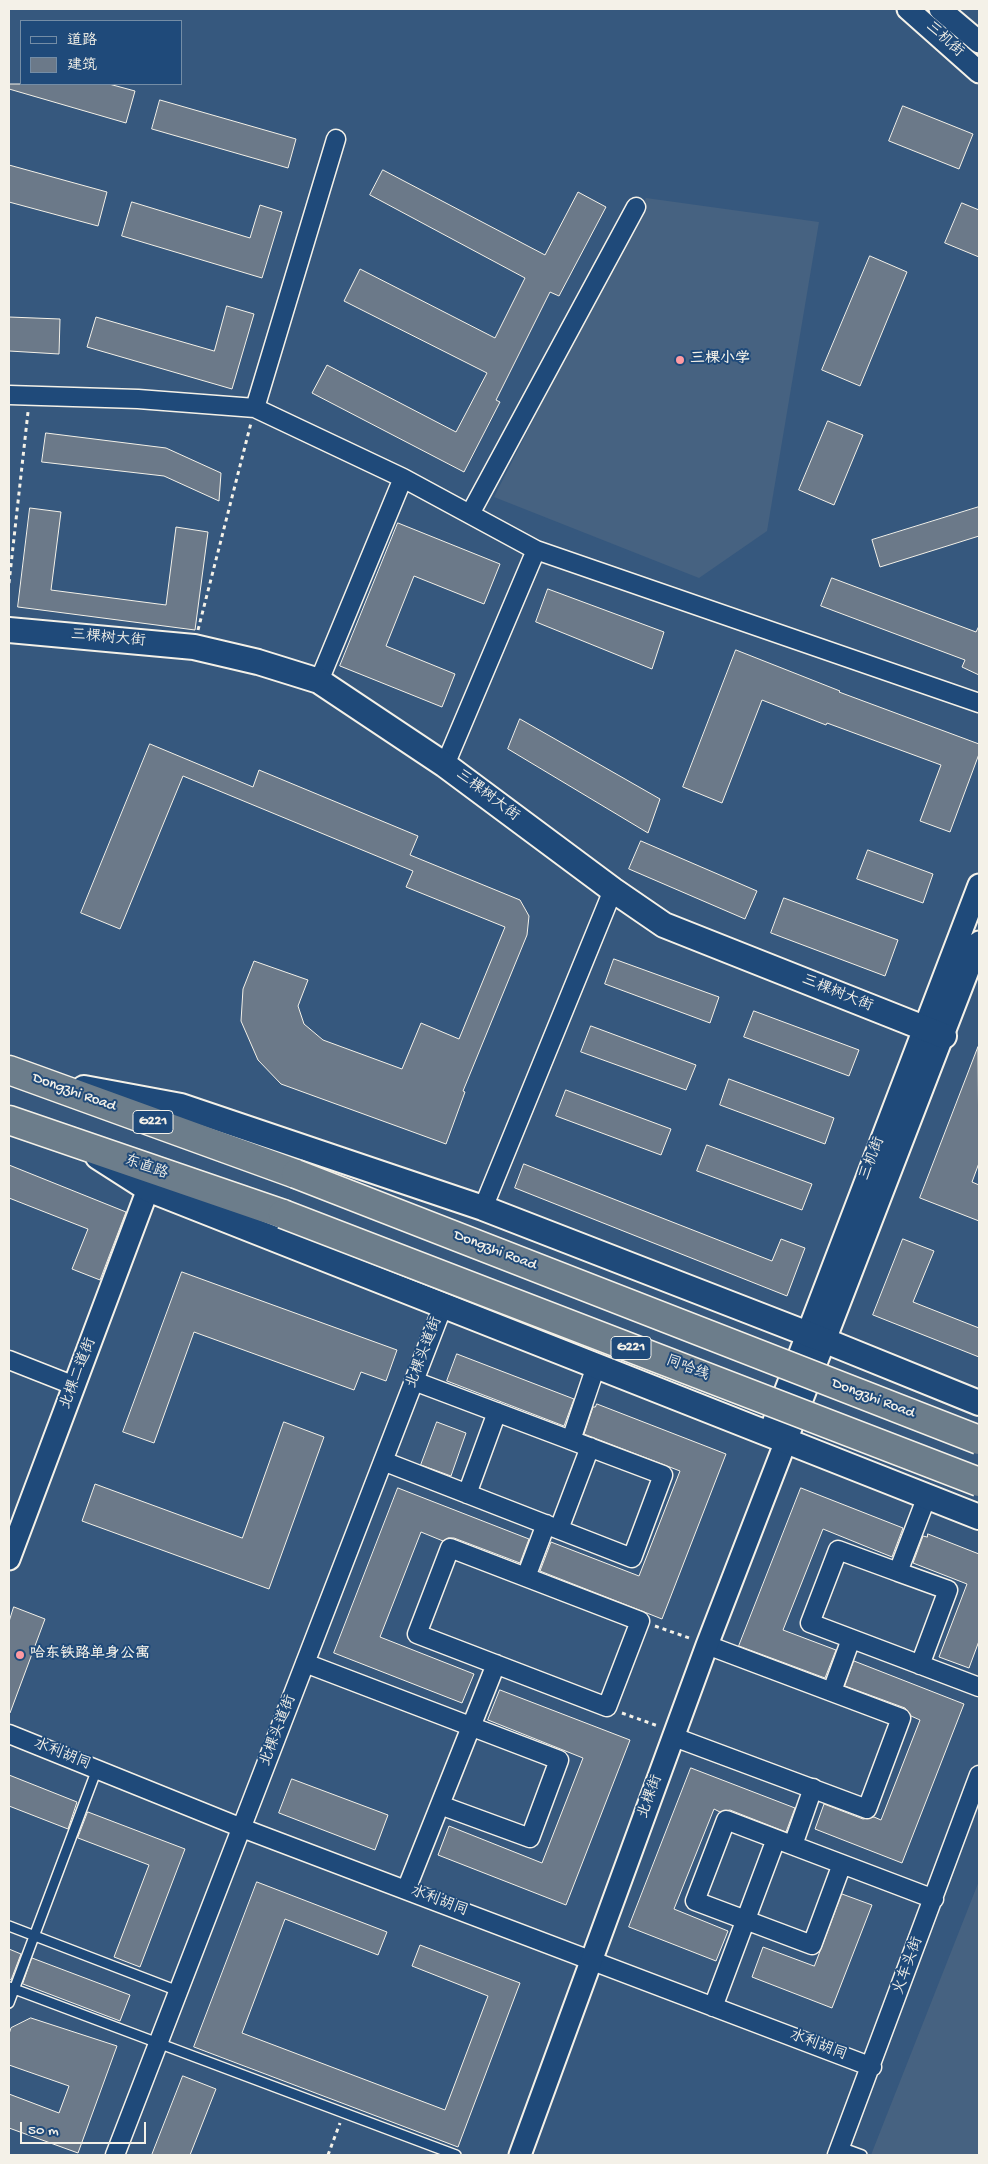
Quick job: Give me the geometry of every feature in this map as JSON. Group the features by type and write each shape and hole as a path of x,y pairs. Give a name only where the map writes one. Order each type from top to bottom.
{"highway":[{"name":"Dongzhi Road","path":"20,1074 296,1174 979,1440"},
{"name":"东直路","path":"9,1120 80,1146 283,1214"},
{"name":"同哈线","path":"283,1214 979,1482"}],"main road":[{"name":"三棵树大街","path":"9,630 194,647 258,662 319,681 445,765 613,890 664,925 934,1032"},
{"path":"20,1074 180,1106 483,1208 816,1337 979,1403"},
{"path":"80,1146 148,1189 979,1518"}],"street":[{"name":"三机街","path":"908,9 979,72"},
{"name":"三机街","path":"940,9 979,42"},
{"path":"255,408 336,139"},
{"path":"470,514 636,207"},
{"path":"9,394 138,399 255,408 402,478 536,550 979,703"},
{"path":"319,681 402,478"},
{"path":"445,765 536,550"},
{"name":"三机街","path":"777,1437 934,1032 979,885"},
{"path":"483,1208 613,890"},
{"name":"三机街","path":"934,1032 979,942"},
{"name":"北棵二道街","path":"9,1559 148,1189"},
{"name":"北棵头道街","path":"115,2155 443,1306"},
{"path":"9,1360 75,1386"},
{"path":"571,1440 596,1366"},
{"path":"383,1462 632,1558 663,1475 414,1381"},
{"path":"467,1494 498,1412"},
{"name":"北棵街","path":"520,2155 708,1645 777,1437"},
{"path":"526,1577 590,1448"},
{"path":"898,1572 927,1496"},
{"path":"450,1548 640,1621 607,1707 417,1634 450,1548"},
{"path":"920,1665 948,1590 838,1550 810,1623 920,1665 979,1687"},
{"path":"832,1692 852,1639"},
{"path":"674,1735 868,1809 901,1718 708,1645"},
{"path":"305,1663 559,1760 530,1838 440,1804"},
{"path":"406,1890 496,1664"},
{"name":"水利胡同","path":"9,1734 242,1828 872,2067"},
{"name":"火车头街","path":"838,2151 872,2067 979,1776"},
{"path":"793,1845 813,1788"},
{"path":"842,1864 812,1945 695,1901 726,1820 793,1845 934,1899"},
{"path":"713,2007 776,1839"}],"lane":[{"path":"9,2003 11,1988 34,1936 98,1769"},
{"path":"9,1926 178,1991"},
{"path":"11,1988 456,2155"},
{"path":"838,2151 862,2155"}],"path":[{"path":"9,583 30,394"},
{"path":"194,647 255,408"},
{"path":"640,1621 708,1645"},
{"path":"607,1707 674,1735"},
{"path":"328,2155 343,2113"}],"shaded area":[{"name":"三棵小学","path":"646,198 819,222 767,531 699,578 494,497"},
{"path":"979,1881 979,2155 871,2155"}],"building":[{"path":"9,84 113,85 135,91 126,123 9,89"},
{"path":"160,100 296,139 288,168 152,129"},
{"path":"903,106 973,134 959,169 889,141"},
{"path":"9,165 107,192 98,226 9,202"},
{"path":"383,170 545,255 578,192 606,207 559,296 550,292 496,400 500,402 464,472 312,393 327,365 456,432 487,373 344,301 360,269 495,338 525,278 370,195"},
{"path":"132,202 250,238 260,205 282,212 262,278 122,236"},
{"path":"962,203 979,210 979,257 945,243"},
{"path":"870,256 907,272 860,386 822,370"},
{"path":"227,306 254,314 232,389 87,347 96,317 214,351"},
{"path":"9,317 60,319 59,354 9,351"},
{"path":"828,421 863,435 834,505 799,490"},
{"path":"46,433 166,448 221,473 219,501 164,476 42,462"},
{"path":"979,507 979,536 880,567 872,540"},
{"path":"30,508 61,512 51,590 166,605 176,527 208,532 195,630 18,607"},
{"path":"398,523 500,564 484,604 414,576 386,646 455,674 442,707 340,666"},
{"path":"832,578 976,632 979,626 979,675 962,667 965,660 821,606"},
{"path":"548,589 664,632 652,669 536,622"},
{"path":"736,650 839,692 979,744 979,754 950,832 920,821 941,765 827,723 826,725 762,700 722,803 683,787"},
{"path":"520,719 660,799 648,833 508,749"},
{"path":"150,744 253,787 259,770 418,836 410,855 520,900 529,916 527,935 463,1091 465,1092 446,1144 281,1084 258,1060 241,1021 243,989 254,961 308,980 298,1006 304,1024 323,1040 402,1069 421,1023 459,1039 505,927 406,887 413,871 183,776 120,929 81,913"},
{"path":"641,841 757,891 745,919 629,869"},
{"path":"868,850 933,874 923,903 857,879"},
{"path":"784,898 898,940 885,976 771,933"},
{"path":"614,959 719,997 710,1023 605,984"},
{"path":"754,1011 859,1050 849,1076 744,1037"},
{"path":"591,1026 696,1065 686,1090 581,1052"},
{"path":"978,1047 979,1163 972,1182 979,1185 979,1221 920,1198"},
{"path":"729,1079 834,1118 825,1144 720,1105"},
{"path":"566,1090 671,1129 661,1155 556,1116"},
{"path":"707,1145 812,1184 802,1210 697,1171"},
{"path":"524,1164 772,1261 781,1239 805,1248 787,1296 515,1188"},
{"path":"9,1165 126,1212 100,1280 72,1269 88,1229 9,1198"},
{"path":"903,1239 934,1251 913,1302 979,1328 979,1357 873,1315"},
{"path":"182,1272 397,1350 386,1381 361,1372 354,1390 194,1332 154,1443 123,1432"},
{"path":"457,1354 574,1399 564,1426 447,1381"},
{"path":"597,1404 726,1454 662,1619 540,1571 551,1542 639,1576 680,1471 584,1434 593,1407"},
{"path":"284,1422 324,1437 269,1589 82,1521 95,1484 242,1538"},
{"path":"437,1422 466,1433 451,1476 421,1465"},
{"path":"398,1488 529,1539 520,1563 454,1538 448,1538 443,1541 421,1532 380,1637 474,1674 462,1703 334,1653"},
{"path":"801,1488 903,1528 892,1557 823,1529 783,1630 836,1650 825,1678 739,1646"},
{"path":"928,1534 979,1554 979,1641 969,1668 939,1657 967,1584 913,1563 923,1536 927,1537"},
{"name":"哈东铁路单身公寓","path":"14,1607 45,1619 9,1713 9,1622"},
{"path":"854,1661 964,1704 902,1863 815,1829 824,1804 863,1819 874,1817 881,1820 920,1720 911,1716 905,1708 845,1686"},
{"path":"500,1690 630,1740 566,1905 438,1855 449,1826 542,1863 583,1758 488,1720"},
{"path":"691,1768 795,1808 786,1832 730,1810 720,1812 714,1809 674,1909 728,1931 716,1961 629,1927"},
{"path":"9,1775 77,1802 68,1829 9,1806"},
{"path":"292,1779 388,1815 375,1850 279,1813"},
{"path":"88,1812 185,1849 140,1967 114,1957 149,1865 78,1838"},
{"path":"257,1882 387,1932 378,1955 285,1919 242,2033 445,2110 488,1996 412,1966 420,1945 520,1983 458,2147 194,2047"},
{"path":"842,1894 872,1905 832,2008 752,1977 763,1947 814,1966"},
{"path":"9,1949 21,1954 11,1980 9,1979"},
{"path":"32,1958 130,1995 120,2021 23,1984"},
{"path":"31,2018 117,2046 78,2153 9,2128 9,2094 59,2113 69,2086 9,2065 9,2034 11,2028"},
{"path":"183,2076 216,2089 190,2155 152,2155"}],"place":[{"name":"三棵小学","path":"680,360"},
{"name":"哈东铁路单身公寓","path":"20,1655"}]}
